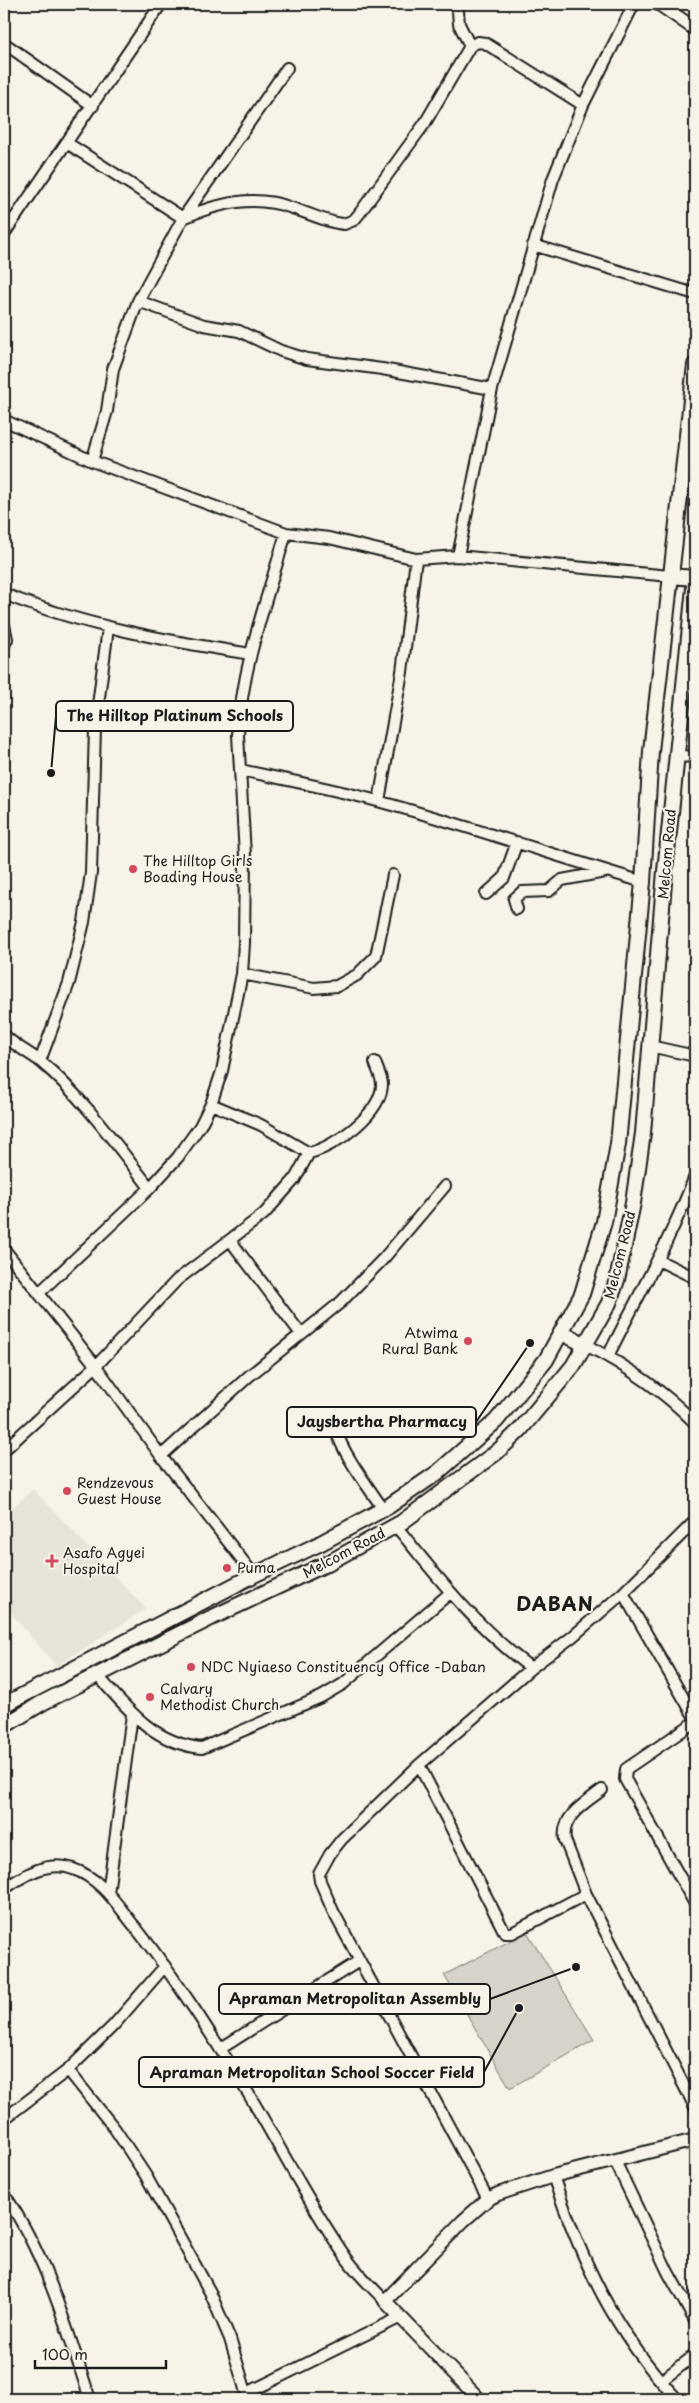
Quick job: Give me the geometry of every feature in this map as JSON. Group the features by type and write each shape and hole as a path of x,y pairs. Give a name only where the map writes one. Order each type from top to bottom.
{"main road":[{"path":"4,1705 254,1575 319,1544 383,1509 438,1473 496,1421 546,1360 562,1333 582,1294 604,1222 618,1144 643,882 651,751 695,365"},
{"path":"670,576 695,578"},
{"name":"Melcom Road","path":"4,1726 42,1703 328,1563 396,1526 431,1503 497,1452 520,1430 560,1383 586,1345 609,1303 626,1242 643,1133 695,578"},
{"path":"562,1333 586,1345"},
{"path":"254,1575 263,1594"}],"street":[{"path":"4,234 161,4"},
{"path":"454,4 458,11 459,24 470,46"},
{"path":"458,556 492,389 553,179 582,105 634,4"},
{"path":"659,4 695,29"},
{"path":"183,218 217,205 260,200 286,206 337,224 350,222 365,207 425,122 470,46 478,42 485,43 582,105"},
{"path":"4,43 93,106"},
{"path":"92,461 107,411 113,369 138,301 183,218 287,68"},
{"path":"67,143 183,218"},
{"path":"533,245 695,294"},
{"path":"138,301 204,324 239,331 281,352 306,359 382,369 492,389"},
{"path":"4,420 92,461 286,533 329,538 416,559 458,556 670,576"},
{"path":"39,1293 150,1188 183,1150 200,1126 211,1104 222,1071 242,974 246,904 239,717 251,654 286,533"},
{"path":"379,801 402,672 416,559"},
{"path":"4,594 41,609 108,628 187,644 251,654"},
{"path":"4,625 7,639 4,645"},
{"path":"40,1061 68,983 84,922 91,873 95,728 108,628"},
{"path":"677,756 695,756"},
{"path":"240,770 379,801 643,882"},
{"path":"486,894 504,878 517,842"},
{"path":"517,909 514,899 522,892 549,891 562,880 608,872"},
{"path":"242,974 314,988 337,986 357,974 376,956 392,875"},
{"path":"4,1035 25,1053 40,1061 111,1137 150,1188"},
{"path":"650,1046 695,1056"},
{"path":"211,1104 261,1125 309,1153 322,1150 344,1138 378,1102 382,1084 375,1062"},
{"path":"4,1450 96,1366 177,1280 264,1214 295,1179 309,1153"},
{"path":"608,1356 646,1279 658,1260 683,1208 695,1176"},
{"path":"161,1456 249,1376 325,1316 362,1280 445,1186"},
{"path":"230,1240 301,1334"},
{"path":"4,1249 96,1366 161,1456 254,1575"},
{"path":"658,1260 695,1278"},
{"path":"586,1345 608,1356 663,1392 695,1423"},
{"path":"335,1428 349,1458 383,1509"},
{"path":"488,2199 359,1961 320,1881 321,1868 342,1839 419,1764 531,1668 572,1637 623,1593 695,1521"},
{"path":"396,1526 450,1593 505,1649 531,1668"},
{"path":"98,1676 132,1716 165,1739 186,1747 202,1748 217,1744 321,1697 343,1684 450,1593"},
{"path":"623,1593 695,1718"},
{"path":"108,1893 132,1716"},
{"path":"695,1722 626,1769 624,1774 625,1779 695,1904"},
{"path":"419,1764 505,1933 512,1933 586,1894"},
{"path":"602,1790 575,1811 563,1830 586,1894 695,2107"},
{"path":"4,1889 30,1872 40,1868 60,1866 74,1869 95,1881 108,1893 165,1966 220,2049 347,2259 479,2399"},
{"path":"220,2049 359,1961"},
{"path":"4,2119 68,2070 113,2026 165,1966"},
{"path":"68,2070 115,2129 146,2176 210,2292 230,2339 248,2396 401,2317"},
{"path":"385,2301 488,2199 505,2190 695,2140"},
{"path":"615,2161 668,2272 695,2321"},
{"path":"553,2176 569,2224 598,2290 625,2336 677,2399"},
{"path":"4,2194 30,2238 48,2280 90,2399"},
{"path":"661,2381 695,2355"}],"shaded area":[{"name":"Asafo Agyei Hospital","path":"33,1489 146,1609 56,1666 4,1605 4,1516"},
{"path":"527,1932 594,2040 510,2088 444,1975"}],"place":[{"name":"The Hilltop Platinum Schools","path":"51,773"},
{"name":"The Hilltop Girls Boading House","path":"133,869"},
{"name":"Atwima Rural Bank","path":"468,1341"},
{"name":"Jaysbertha Pharmacy","path":"530,1343"},
{"name":"Rendzevous Guest House","path":"67,1491"},
{"name":"Asafo Agyei Hospital","path":"52,1561"},
{"name":"Puma","path":"227,1568"},
{"name":"NDC Nyiaeso Constituency Office -Daban","path":"191,1667"},
{"name":"Calvary Methodist Church","path":"150,1697"},
{"name":"Apraman Metropolitan Assembly","path":"576,1967"},
{"name":"Apraman Metropolitan School Soccer Field","path":"519,2008"}],"district":[{"name":"DABAN","path":"555,1604"}]}
